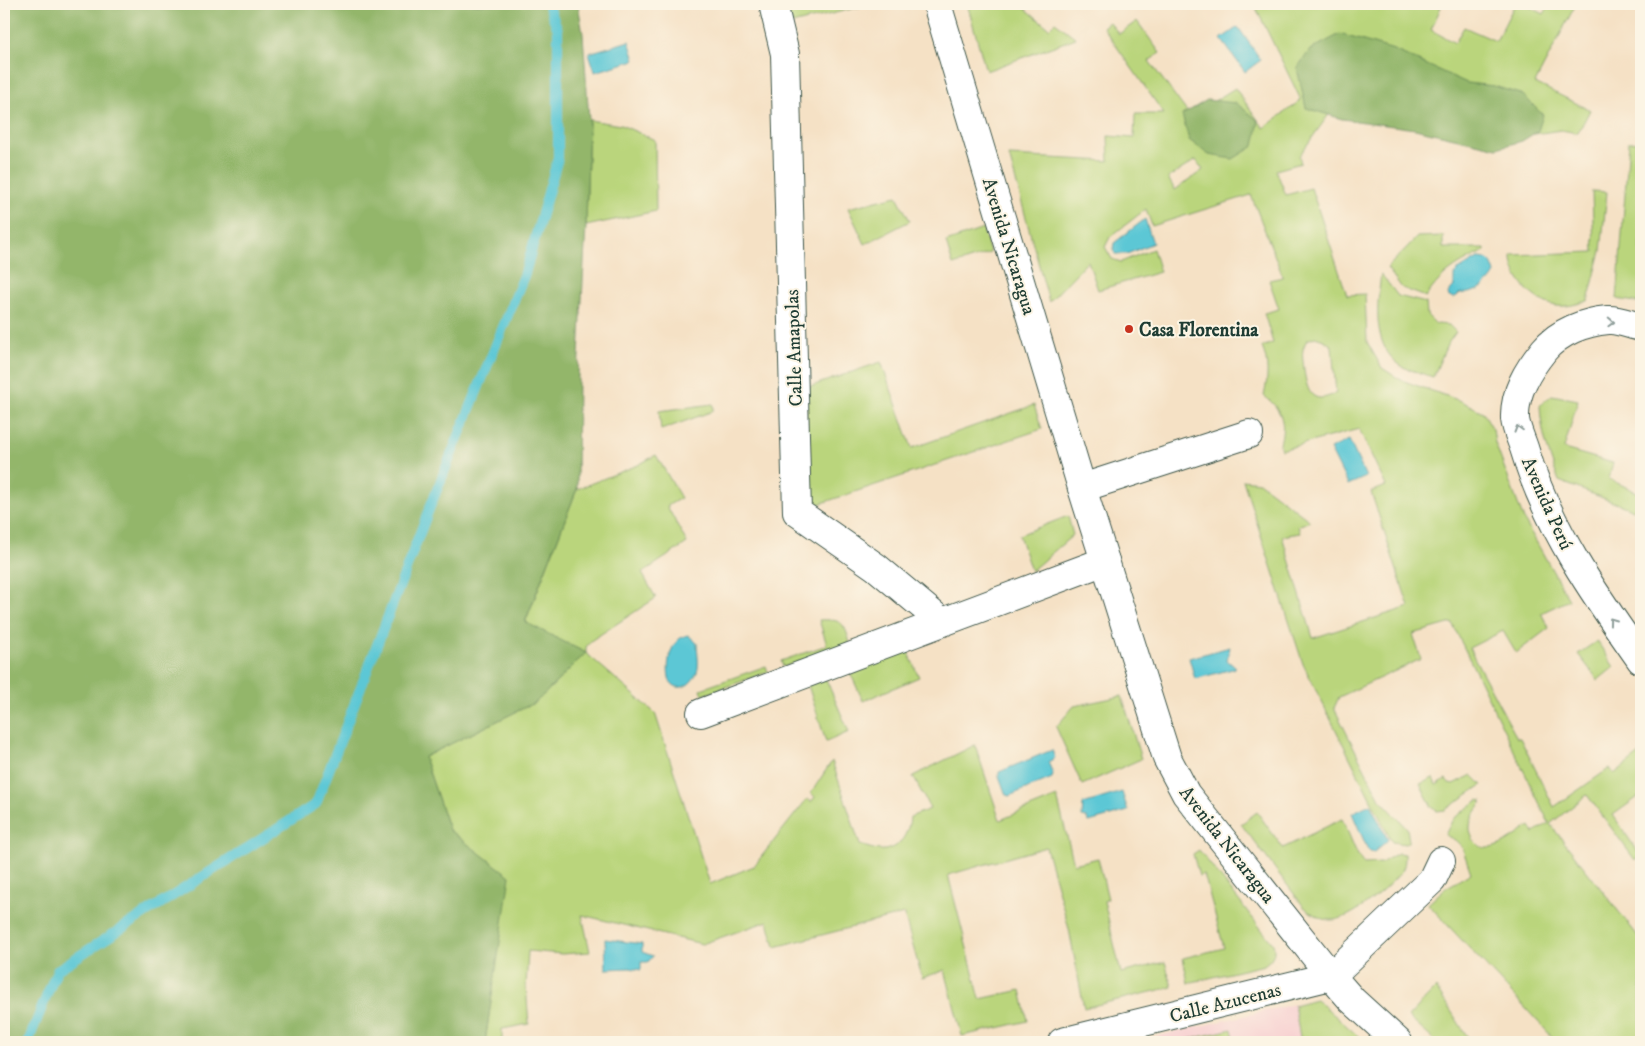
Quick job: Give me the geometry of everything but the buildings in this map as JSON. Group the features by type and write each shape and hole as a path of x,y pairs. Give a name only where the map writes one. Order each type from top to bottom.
{"street":[{"name":"Calle Amapolas","path":"772,4 785,54 797,512 876,567 942,622"},
{"name":"Avenida Nicaragua","path":"937,4 1082,488 1167,758 1182,786 1331,976 1352,1000 1398,1042"},
{"name":"Avenida Perú","path":"1641,327 1609,320 1573,328 1548,346 1527,371 1517,396 1515,419 1532,476 1559,532 1602,607 1641,660"},
{"path":"1082,488 1249,434"},
{"path":"701,713 1105,561"},
{"path":"1331,976 1432,880 1440,861"},
{"name":"Calle Azucenas","path":"1062,1042 1331,976"}],"shaded area":[{"path":"1316,999 1365,1042 1132,1042"}],"green space":[{"path":"4,4 578,4 583,34 589,120 586,226 578,374 577,489 525,622 586,653 536,702 424,757 449,830 510,876 485,1042 4,1042"},
{"path":"786,4 871,4 792,24"},
{"path":"980,4 1020,4 1049,28 1055,22 1076,38 986,71 968,7"},
{"path":"1254,4 1433,4 1441,7 1431,30 1455,43 1464,27 1496,41 1515,4 1524,4 1544,14 1550,4 1576,4 1535,83 1590,110 1578,133 1561,130 1516,137 1330,113 1299,156 1301,163 1276,170 1286,195 1311,188 1347,295 1365,294 1367,342 1382,368 1401,380 1461,401 1483,412 1493,429 1495,443 1524,520 1569,600 1541,613 1549,628 1516,653 1503,631 1469,648 1517,738 1520,738 1554,807 1610,768 1614,774 1641,753 1641,795 1613,815 1640,855 1635,860 1587,795 1550,824 1641,940 1641,1036 1635,1042 1557,1042 1428,904 1444,889 1471,873 1462,847 1455,840 1445,835 1453,819 1478,800 1482,801 1472,818 1470,830 1473,839 1485,848 1501,844 1530,826 1534,833 1549,823 1452,623 1413,634 1421,659 1339,697 1334,708 1380,799 1407,828 1409,841 1405,844 1392,842 1303,664 1243,480 1259,482 1310,521 1298,526 1300,533 1282,536 1313,638 1409,607 1371,492 1386,486 1359,429 1281,450 1280,444 1283,428 1281,417 1273,403 1264,396 1267,371 1262,347 1273,343 1264,313 1279,309 1269,280 1283,277 1251,195 1152,226 1146,209 1110,237 1105,247 1112,259 1121,262 1153,249 1160,272 1098,290 1088,261 1049,302 1009,156 1109,161 1108,136 1134,138 1135,114 1164,114 1103,27 1109,22 1119,34 1137,21 1160,53 1149,61 1190,116 1235,88 1264,128 1301,100","holes":["1196,160 1203,170 1175,190 1168,178","1315,337 1324,340 1332,346 1336,393 1328,397 1321,398 1312,395 1305,378 1303,348 1307,340"]},
{"path":"1340,34 1394,50 1467,83 1494,86 1523,95 1543,115 1538,131 1522,141 1497,148 1415,129 1342,119 1306,108 1297,68 1310,50"},
{"path":"1207,100 1236,103 1259,121 1254,146 1233,159 1209,155 1189,140 1182,115"},
{"path":"589,120 621,125 655,140 656,211 586,226"},
{"path":"1641,141 1641,303 1617,299 1629,142"},
{"path":"1592,191 1607,192 1601,251 1588,301 1565,306 1549,304 1533,295 1520,281 1513,264 1512,255 1594,252"},
{"path":"897,196 910,221 865,244 848,208"},
{"path":"983,229 990,253 953,265 946,242"},
{"path":"1443,236 1443,248 1485,248 1485,251 1452,269 1432,288 1426,297 1402,288 1387,268 1417,237"},
{"path":"1381,274 1398,296 1426,303 1427,315 1436,324 1449,325 1456,332 1447,345 1433,377 1403,367 1393,359 1386,349 1378,325 1378,299"},
{"path":"881,362 912,448 1034,405 1042,429 813,506 807,463 806,388"},
{"path":"1552,395 1578,400 1564,449 1613,463 1609,479 1641,494 1641,515 1639,512 1559,481 1546,444 1540,405"},
{"path":"713,404 713,411 661,430 659,411"},
{"path":"656,455 681,498 667,506 687,543 642,573 656,598 592,640 586,647 586,653 525,623 577,489 638,465"},
{"path":"1068,516 1073,535 1031,571 1019,535"},
{"path":"819,620 833,620 841,623 846,630 850,643 783,667 781,661 827,645"},
{"path":"1597,641 1614,667 1598,680 1578,654"},
{"path":"907,649 919,677 863,701 849,670"},
{"path":"586,653 655,713 710,884 754,866 807,799 811,802 815,797 811,793 832,761 860,845 872,849 890,849 903,838 908,828 910,817 930,809 913,776 975,745 1000,820 1057,797 1074,864 1098,858 1108,899 1104,901 1121,973 1165,962 1172,987 1084,1008 1069,929 1046,847 948,875 980,999 1021,990 1028,1021 962,1036 945,970 922,978 904,914 775,947 768,921 702,944 582,915 590,952 562,954 528,951 526,987 529,1024 502,1029 502,1042 485,1042 509,876 449,830 424,757 536,702"},
{"path":"766,666 768,672 703,695 701,689"},
{"path":"826,679 849,732 826,742 808,685"},
{"path":"1122,696 1141,759 1082,785 1056,727 1074,706"},
{"path":"1472,775 1482,785 1445,810 1437,811 1432,807 1420,784 1433,778 1436,785 1446,779 1449,783 1454,784"},
{"path":"1257,812 1283,848 1342,819 1358,856 1364,864 1381,863 1398,853 1405,854 1403,868 1388,886 1359,909 1339,919 1327,920 1320,918 1304,907 1241,824"},
{"path":"1199,850 1273,944 1274,953 1264,965 1188,983 1183,958 1224,948 1204,874 1199,876 1193,854"},
{"path":"1436,988 1471,1042 1436,1042 1408,1017"},
{"path":"1316,999 1365,1042 1301,1042 1294,1005"},
{"path":"1232,1029 1235,1042 1177,1042"}],"water":[{"path":"1238,27 1261,60 1245,72 1221,39"},
{"path":"629,41 635,60 595,72 589,53"},
{"path":"1145,219 1153,243 1127,254 1115,254 1113,249 1114,243"},
{"path":"1478,258 1488,260 1491,264 1495,273 1492,278 1480,289 1470,293 1460,293 1455,298 1449,297 1448,293 1454,286 1454,276 1458,270"},
{"path":"1349,440 1366,477 1348,485 1330,449"},
{"path":"688,635 697,643 698,668 691,682 683,687 678,687 670,681 668,668 670,654 677,641"},
{"path":"1230,647 1227,660 1236,668 1195,679 1189,658"},
{"path":"1052,750 1055,758 1048,762 1053,774 1052,778 1009,796 1006,795 999,772"},
{"path":"1122,792 1128,811 1089,822 1087,818 1082,817 1083,804"},
{"path":"1370,804 1388,840 1374,852 1368,850 1352,813"},
{"path":"605,939 642,944 642,952 653,956 648,962 641,962 641,970 630,968 606,969"}],"waterway":[{"path":"28,1042 57,970 316,804 428,512 525,273 558,158 558,30 548,4"}],"place":[{"name":"Casa Florentina","path":"1129,329"}]}
